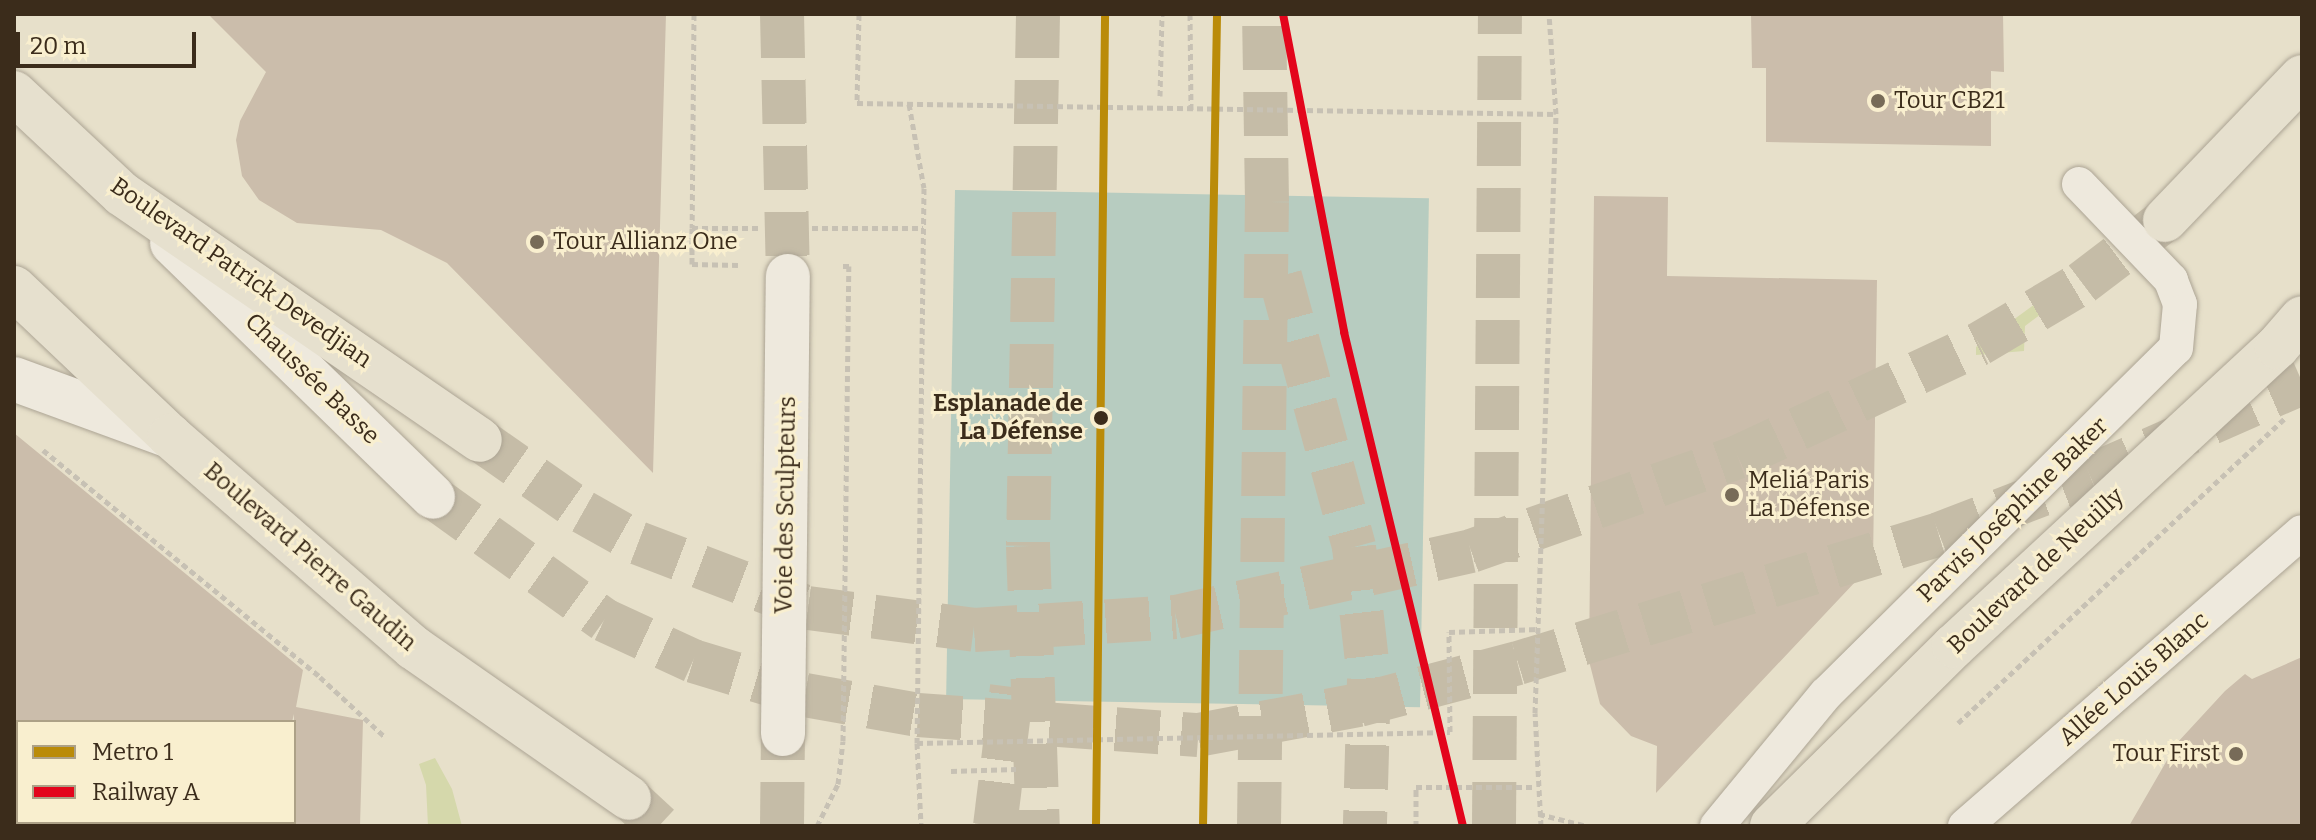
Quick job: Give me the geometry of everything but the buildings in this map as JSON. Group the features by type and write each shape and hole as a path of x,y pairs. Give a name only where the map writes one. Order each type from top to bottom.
{"main road":[{"path":"2165,220 2302,77"},
{"name":"Boulevard Patrick Devedjian","path":"14,93 122,194 480,440"},
{"name":"Boulevard Pierre Gaudin","path":"14,288 170,436 414,648 629,798"},
{"name":"Boulevard de Neuilly","path":"1772,826 1965,635 2277,347 2302,318"}],"street":[{"name":"Chaussée Basse","path":"122,194 433,497"},
{"name":"Voie des Sculpteurs","path":"783,734 788,276"},
{"path":"14,379 170,436"}],"lane":[{"name":"Parvis Joséphine Baker","path":"1717,826 1826,694 2176,348 2180,304 2171,280 2079,184"},
{"name":"Allée Louis Blanc","path":"1965,826 2302,532"}],"path":[{"path":"692,264 694,14"},
{"path":"859,14 857,103 1191,111 1556,114"},
{"path":"1160,96 1162,14"},
{"path":"1190,14 1191,111"},
{"path":"1541,826 1535,787 1556,114 1549,14"},
{"path":"909,104 924,188 917,743 921,826"},
{"path":"692,228 769,228"},
{"path":"800,228 923,228"},
{"path":"817,826 838,784 843,741 848,374"},
{"path":"1955,726 2185,517 2291,412"},
{"path":"38,447 320,677 384,736"},
{"path":"917,743 1450,732 1449,632 1539,629"},
{"path":"951,771 1016,769"},
{"path":"1416,826 1416,787 1535,787"},
{"path":"1539,814 1585,825"}],"green space":[{"path":"2061,285 2060,300 2025,326 2024,351 1976,355 1976,347"},
{"path":"435,758 452,789 462,826 428,826 426,785 419,764"}],"shaded area":[{"path":"955,190 1429,198 1420,707 946,699"}],"tunnel":[{"path":"782,14 788,276"},
{"path":"1038,14 1028,546 1038,826"},
{"path":"1259,826 1267,202 1264,14"},
{"path":"1494,826 1500,14"},
{"path":"480,440 583,512 638,543 808,608 974,630 1176,617 1471,551 1738,457 1979,344 2082,283 2165,220"},
{"path":"1280,276 1354,547 1369,679 1365,826"},
{"path":"433,497 604,620 693,661 805,695 918,715 1198,735 1359,705 1518,663 1939,534 2090,476 2302,383"},
{"path":"995,826 1012,687"},
{"path":"782,826 783,734"},
{"path":"629,798 659,826"}],"metro line":[{"name":"1","path":"1096,826 1105,14"},
{"name":"1","path":"1203,826 1217,14"}],"rail line":[{"name":"A","path":"1283,14 1344,332 1463,826"}],"place":[{"name":"Tour CB21","path":"1878,101"},
{"name":"Tour Allianz One","path":"537,242"},
{"name":"Esplanade de La Défense","path":"1101,418"},
{"name":"Meliá Paris La Défense","path":"1732,495"},
{"name":"Tour First","path":"2236,754"}]}
